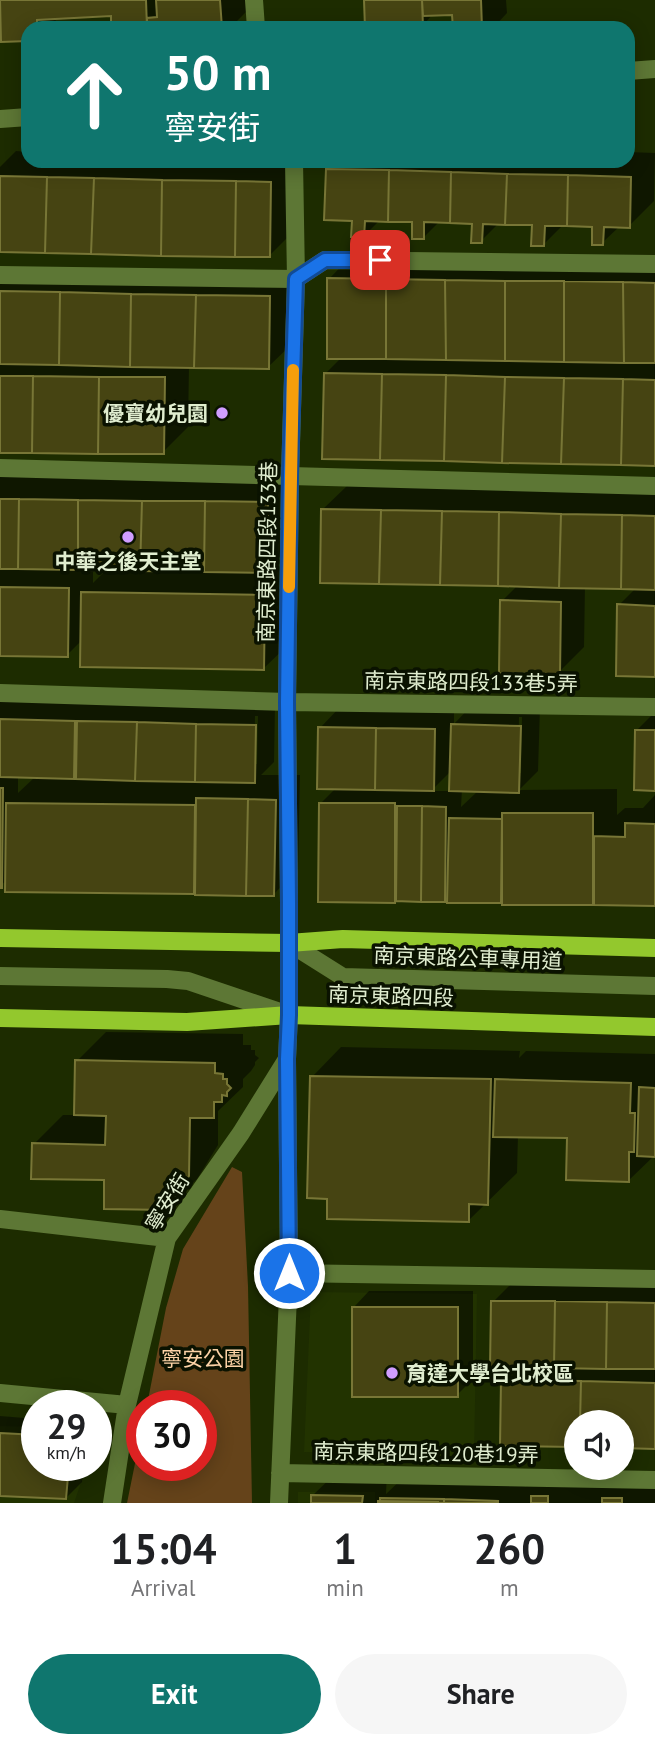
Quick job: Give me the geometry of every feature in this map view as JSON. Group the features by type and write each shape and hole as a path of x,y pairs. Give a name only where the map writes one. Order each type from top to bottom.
{"main road":[{"path":"0,938 289,943 343,939 655,948"},
{"name":"南京東路四段","path":"0,1018 187,1022 289,1015 655,1027"}],"street":[{"path":"254,0 256,21"},
{"path":"635,70 655,69"},
{"path":"0,119 21,118"},
{"name":"南京東路四段133巷","path":"289,943 287,702 296,279 294,168"},
{"path":"0,275 296,279 325,260 655,264"},
{"path":"0,468 655,486"},
{"name":"南京東路四段133巷5弄","path":"0,693 287,702 655,707"},
{"name":"南京東路公車專用道","path":"289,943 343,977 655,986"},
{"name":"寧安街","path":"131,1390 167,1238 241,1133 287,1059 289,943"},
{"path":"0,976 188,981 289,1015"},
{"path":"279,1503 289,1273 287,1059"},
{"path":"0,1219 167,1238"},
{"path":"289,1273 655,1279"},
{"path":"0,1394 126,1405"},
{"name":"寧安街","path":"112,1503 126,1412"},
{"name":"南京東路四段120巷19弄","path":"279,1474 655,1480"}],"shaded area":[{"name":"育達大學台北校區","path":"311,1292 477,1294 474,1456 304,1452"},
{"path":"0,1426 21,1427 21,1481 82,1481 74,1503 0,1503"},
{"path":"298,1492 375,1492 375,1503 298,1503"}],"green space":[{"name":"寧安公園","path":"232,1167 242,1172 248,1286 252,1503 127,1503 131,1481 217,1481 217,1390 150,1390 166,1308 183,1249"}],"building":[{"path":"0,0 146,0 147,21 111,21 111,16 21,21 21,41 1,42"},
{"path":"156,0 220,0 222,21 147,21 147,18 157,17"},
{"path":"364,0 422,0 423,21 365,21"},
{"path":"422,0 481,0 482,21 452,21 452,15 423,16"},
{"path":"326,169 389,170 388,222 365,221 364,238 351,237 352,221 324,220"},
{"path":"389,170 451,172 450,223 424,222 424,239 412,239 412,222 388,222"},
{"path":"451,172 507,174 505,225 483,224 482,243 471,243 472,224 450,223"},
{"path":"507,174 568,175 567,226 545,226 544,246 531,246 532,225 505,225"},
{"path":"568,175 631,177 630,228 604,227 603,245 592,245 592,227 567,226"},
{"path":"0,176 47,177 45,253 0,252"},
{"path":"47,177 94,178 91,254 45,253"},
{"path":"94,178 162,180 161,256 91,254"},
{"path":"162,180 236,181 235,257 161,256"},
{"path":"236,181 271,182 270,257 235,257"},
{"path":"327,278 386,279 386,359 327,359"},
{"path":"386,279 445,280 446,360 386,359"},
{"path":"445,280 505,281 505,361 446,360"},
{"path":"505,281 564,281 564,362 505,361"},
{"path":"564,281 623,282 624,363 564,362"},
{"path":"623,282 655,283 655,363 624,363"},
{"path":"0,291 60,292 59,365 0,364"},
{"path":"60,292 131,294 130,367 59,365"},
{"path":"131,294 196,295 194,368 130,367"},
{"path":"196,295 270,296 269,369 194,368"},
{"path":"324,373 382,374 380,460 322,459"},
{"path":"382,374 446,375 444,461 380,460"},
{"path":"446,375 505,377 502,463 444,461"},
{"path":"0,376 33,376 32,453 0,453"},
{"path":"33,376 99,377 98,454 32,453"},
{"path":"99,377 165,377 164,454 98,454"},
{"path":"505,377 564,378 561,464 502,463"},
{"path":"564,378 623,379 621,465 561,464"},
{"path":"623,379 655,380 655,466 621,465"},
{"path":"0,499 19,499 18,569 0,569"},
{"path":"19,499 78,500 78,570 18,569"},
{"path":"78,500 142,501 140,571 78,570"},
{"path":"142,501 205,501 204,572 140,571"},
{"path":"205,501 268,502 267,573 204,572"},
{"path":"321,509 381,510 379,584 320,583"},
{"path":"381,510 442,511 440,585 379,584"},
{"path":"442,511 499,512 498,586 440,585"},
{"path":"499,512 561,514 559,588 498,586"},
{"path":"561,514 622,515 621,589 559,588"},
{"path":"622,515 655,516 655,590 621,589"},
{"path":"0,587 69,588 68,657 0,656"},
{"path":"81,592 265,595 264,670 80,667"},
{"path":"500,600 561,602 560,674 499,673"},
{"path":"617,604 655,606 655,677 616,676"},
{"path":"0,719 75,721 74,779 0,777"},
{"path":"77,721 137,722 135,781 76,779"},
{"path":"137,722 196,724 195,782 135,781"},
{"path":"196,724 256,725 255,783 195,782"},
{"path":"451,724 521,726 519,793 449,791"},
{"path":"318,727 376,728 375,790 317,789"},
{"path":"376,728 435,729 434,791 375,790"},
{"path":"635,730 655,730 655,791 634,790"},
{"path":"0,788 3,788 2,888 0,888"},
{"path":"196,798 248,799 246,896 195,895"},
{"path":"248,799 276,800 274,896 246,896"},
{"path":"6,803 195,805 194,894 5,892"},
{"path":"319,803 395,803 395,903 318,902"},
{"path":"397,806 422,806 421,902 396,901"},
{"path":"422,806 446,807 445,902 421,902"},
{"path":"502,813 593,813 593,905 502,905"},
{"path":"449,818 502,819 501,903 447,903"},
{"path":"625,823 655,824 655,906 594,905 594,836 625,837"},
{"path":"75,1060 215,1063 215,1073 223,1074 223,1079 227,1079 231,1088 227,1096 222,1095 222,1102 214,1102 214,1118 190,1118 189,1176 168,1210 104,1209 104,1180 31,1179 32,1143 105,1145 106,1116 74,1115"},
{"path":"310,1076 491,1079 488,1205 469,1204 469,1222 327,1219 327,1199 307,1198"},
{"path":"495,1079 631,1083 630,1113 635,1113 634,1152 629,1152 629,1182 566,1180 567,1138 493,1137"},
{"path":"639,1087 655,1088 655,1157 637,1156"},
{"path":"491,1301 555,1301 554,1368 490,1368"},
{"path":"555,1301 607,1302 606,1369 554,1368"},
{"path":"607,1302 655,1303 655,1369 606,1369"},
{"name":"育達大學台北校區","path":"352,1307 458,1307 458,1397 352,1397"},
{"path":"501,1380 581,1381 580,1410 564,1410 564,1447 500,1446"},
{"path":"581,1381 655,1383 655,1449 634,1448 634,1410 580,1410"},
{"path":"0,1433 21,1434 21,1481 68,1481 66,1499 0,1496"},
{"path":"311,1495 363,1496 362,1503 311,1503"},
{"path":"531,1496 548,1496 548,1503 531,1503"},
{"path":"380,1498 444,1499 444,1503 380,1503"},
{"path":"602,1498 622,1498 622,1503 602,1503"},
{"path":"444,1499 498,1501 498,1503 444,1503"},
{"path":"438,1502 438,1503 378,1503"}],"slow traffic":[{"path":"289,587 293,370"}],"place":[{"name":"優寶幼兒園","path":"222,413"},
{"name":"中華之後天主堂","path":"128,537"},
{"name":"育達大學台北校區","path":"392,1373"}],"route":[{"path":"289,1273 287,702 296,279 325,260 380,260"}]}
